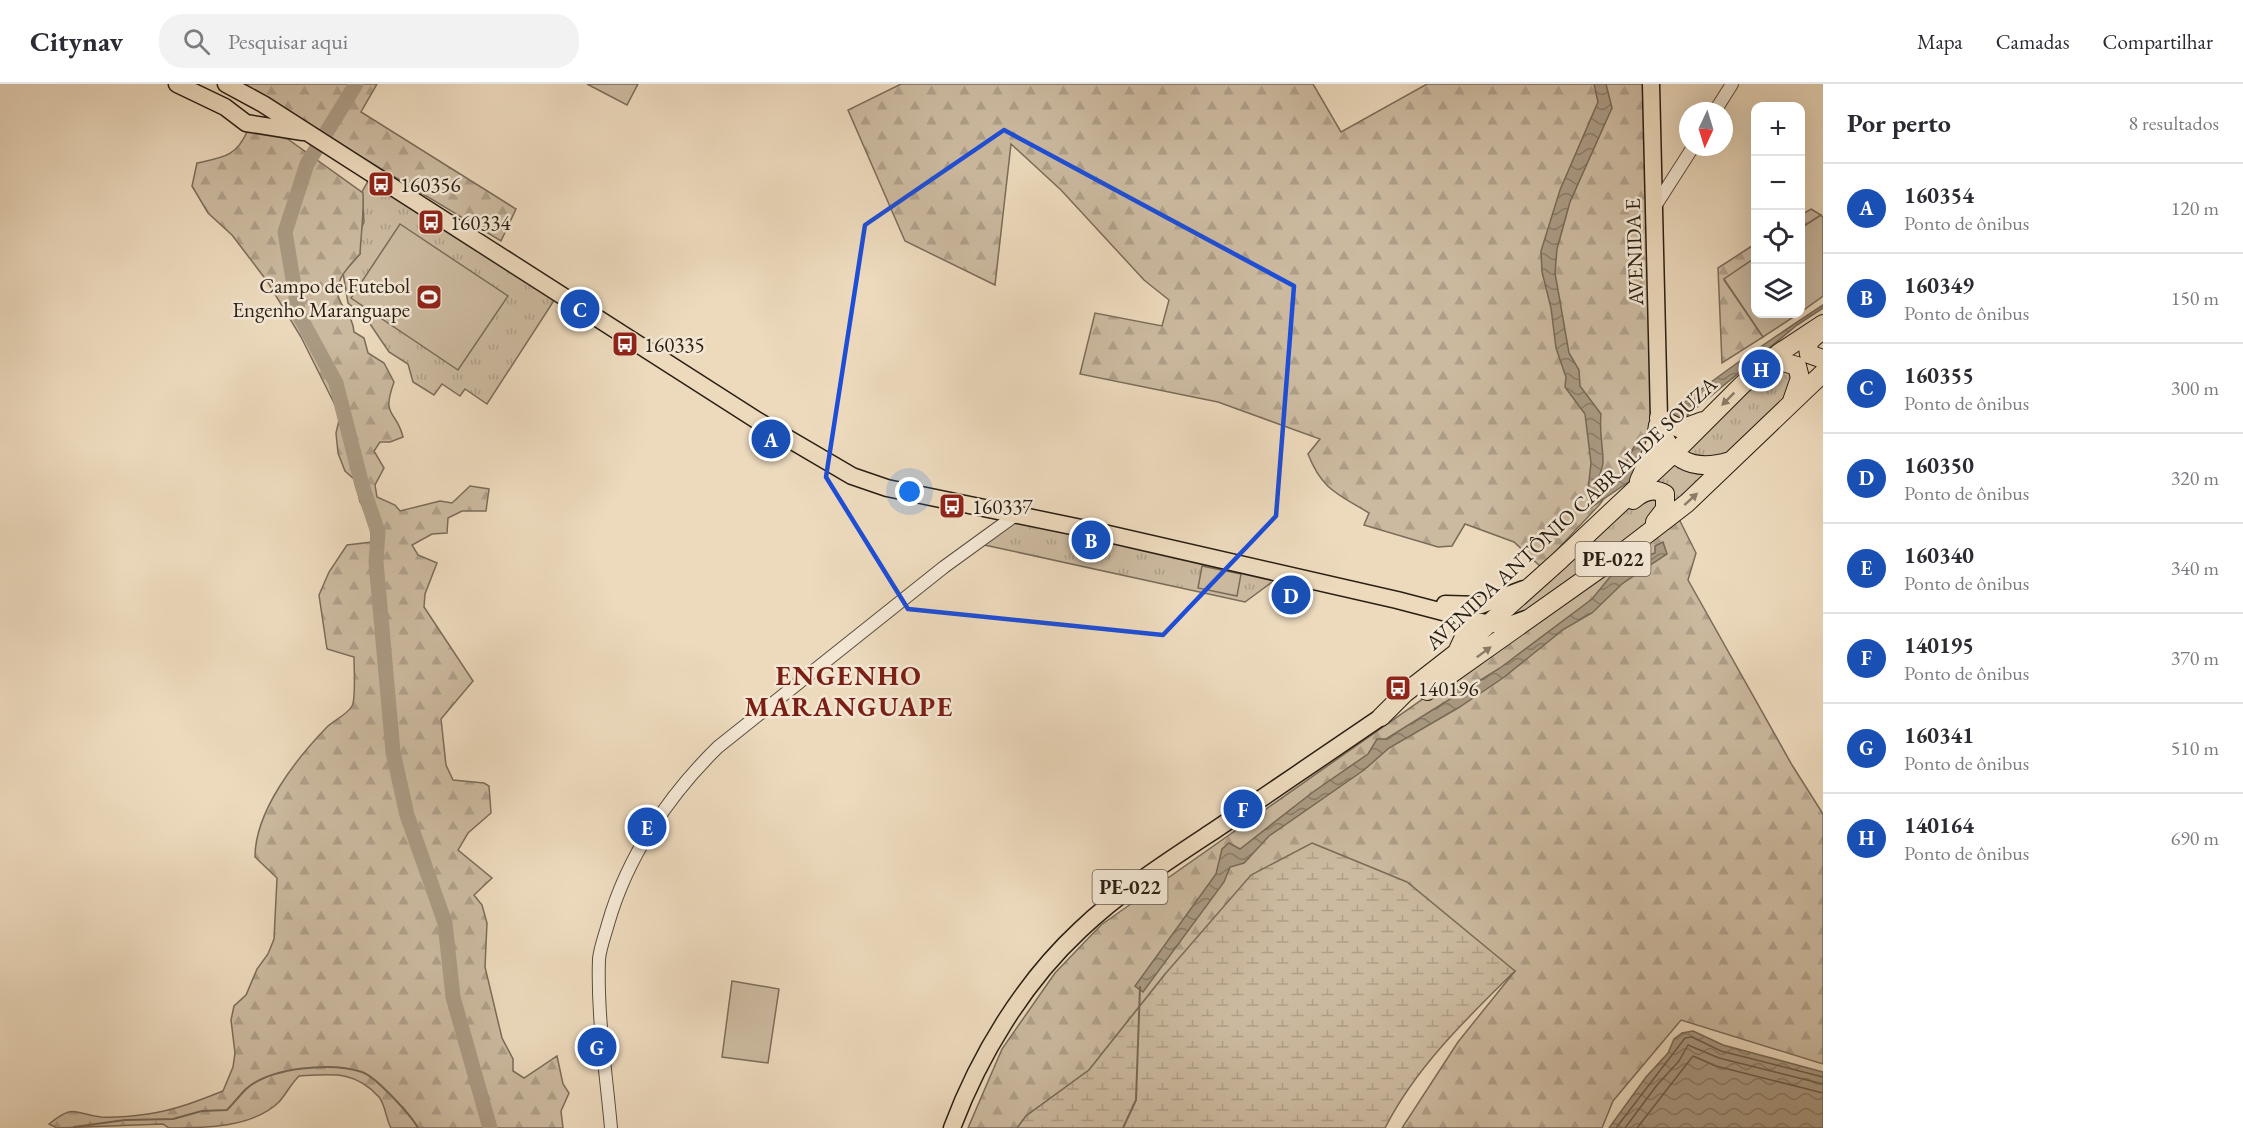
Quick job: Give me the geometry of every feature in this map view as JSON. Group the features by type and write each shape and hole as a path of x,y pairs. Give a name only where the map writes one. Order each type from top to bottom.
{"highway":[{"name":"AVENIDA ANTÔNIO CABRAL DE SOUZA","path":"1381,717 1405,693 1455,654 1533,585 1674,453 1756,372 1779,353 1823,324"},
{"path":"1823,331 1810,340 1807,347 1809,354 1823,359"},
{"path":"1756,372 1783,362 1797,366 1800,378 1791,403"},
{"name":"AVENIDA ANTÔNIO CABRAL DE SOUZA","path":"1381,717 1414,700 1626,550 1687,503 1823,373"},
{"path":"1634,491 1665,437 1710,417"},
{"path":"1659,418 1665,437 1674,453 1684,461 1705,466 1731,460"},
{"path":"1659,418 1665,437"},
{"path":"1560,560 1637,496 1653,490 1665,494 1667,503 1661,516 1626,550"},
{"path":"1455,654 1464,638 1463,617"}],"main road":[{"path":"177,84 225,107 246,123 308,133"},
{"path":"226,84 308,133 758,421 836,467 887,488 1017,514 1397,600 1489,624 1512,624 1529,618"},
{"name":"AVENIDA E","path":"1651,84 1659,418"},
{"path":"246,123 257,113 255,101"},
{"path":"1397,600 1481,605 1533,585"},
{"name":"AVENIDA ANTÔNIO CABRAL DE SOUZA","path":"952,1128 968,1091 1004,1025 1026,992 1078,931 1134,884 1381,717"}],"street":[{"path":"1721,102 1732,84"},
{"path":"1654,208 1687,156"},
{"path":"611,1128 601,1027 599,957 622,881 666,808 695,769 717,747 944,567 1017,514"}],"highlighted area":[{"path":"1004,130 1294,286 1276,516 1163,635 908,609 826,477 865,225"}],"green space":[{"path":"240,84 377,84 361,112 516,209 501,241"},
{"path":"587,84 638,84 627,105"},
{"path":"901,84 1313,84 1341,132 1427,84 1645,84 1651,430 1638,441 1623,472 1600,504 1541,567 1514,542 1465,524 1452,546 1438,547 1364,525 1369,513 1332,490 1313,466 1308,454 1320,439 1218,402 1080,374 1095,313 1162,326 1169,300 1144,280 1061,190 1011,144 995,285 905,241 848,110"},
{"path":"271,127 363,193 360,254 342,276 338,296 351,320 354,332 364,338 368,353 384,363 394,382 389,408 403,437 390,442 380,442 374,451 384,468 375,485 377,497 395,505 400,511 440,501 452,503 470,486 489,489 486,511 462,511 448,518 447,533 432,534 412,545 418,555 437,563 425,594 424,607 473,681 441,719 446,765 453,780 484,783 489,786 491,813 468,833 458,850 492,878 474,895 482,905 487,923 485,967 502,1038 513,1059 513,1071 524,1078 557,1056 563,1084 569,1093 561,1111 563,1128 391,1128 381,1100 370,1088 352,1078 332,1075 299,1076 279,1102 268,1111 242,1122 227,1125 183,1128 169,1128 163,1124 57,1128 49,1124 69,1112 106,1117 158,1112 186,1105 223,1091 233,1067 235,1053 231,1020 234,1006 246,995 274,939 277,878 255,857 262,822 279,787 303,754 330,724 347,712 353,702 354,657 327,649 319,595 329,572 347,545 372,542 369,516 360,502 355,480 345,471 338,453 336,433 340,416 301,337 267,281 232,235 208,213 192,186 197,163 234,151 248,130"},
{"path":"368,181 555,299 487,404 465,389 460,396 442,384 434,395 413,382 408,364 389,352 366,318 348,303 343,273 360,254 361,229 364,222 362,192"},
{"path":"1811,209 1821,215 1805,225 1805,213"},
{"path":"1821,215 1823,218 1823,296 1805,309 1805,264 1805,225"},
{"name":"Campo de Futebol Engenho Maranguape","path":"400,224 508,296 458,370 351,298"},
{"path":"1751,247 1751,261 1724,280 1763,337 1722,363 1718,268"},
{"path":"1751,261 1751,318 1792,318 1763,337 1724,279"},
{"path":"1781,365 1799,373 1778,411 1718,461 1679,454 1738,396"},
{"path":"1674,461 1715,471 1669,513 1674,498 1670,491 1652,487"},
{"path":"1663,496 1649,524 1522,618 1506,615 1635,502"},
{"path":"1017,514 1283,574 1245,602 980,544"},
{"path":"1679,519 1696,553 1688,580 1792,765 1823,814 1823,1064 1681,1020 1613,1101 1602,1128 1402,1128 1458,1042 1515,971 1166,973 1089,1070 1026,1116 1017,1128 968,1128 1002,1049 1055,973 1101,925"},
{"path":"1202,566 1241,574 1237,596 1198,588"},
{"path":"1312,843 1407,882 1515,971 1461,1025 1427,1064 1385,1128 1017,1128 1026,1116 1089,1070 1166,973 1251,875"},
{"path":"732,981 779,989 768,1063 722,1057"}],"water":[{"path":"1594,84 1606,84 1612,108 1570,202 1557,249 1555,273 1569,353 1579,370 1580,386 1601,414 1603,462 1598,482 1599,494 1614,484 1636,444 1663,419 1753,352 1823,305 1823,308 1797,325 1649,447 1630,481 1583,513 1590,503 1591,496 1588,490 1591,463 1585,414 1565,387 1566,377 1556,348 1551,308 1542,272 1541,251 1560,190 1598,102"},
{"path":"1663,542 1667,554 1623,583 1592,613 1564,629 1503,678 1458,708 1389,748 1364,770 1269,836 1244,863 1230,867 1224,882 1143,992 1135,986 1216,874 1222,849 1229,843 1240,849 1313,792 1368,754 1377,739 1386,739 1500,668 1592,599 1610,577 1642,557 1655,553 1655,546"},
{"path":"1693,1031 1723,1045 1823,1072 1823,1128 1609,1128 1646,1077 1668,1053 1674,1039 1682,1033"}],"waterway":[{"path":"356,84 307,164 285,232 299,315 336,383 362,485 378,532 376,562 393,752 407,815 445,923 453,997 490,1128"},
{"path":"1123,1128 1136,1100 1140,987"},
{"path":"74,1127 125,1120 173,1119 202,1111 227,1110 246,1089 270,1076 302,1068 335,1067 368,1075 393,1097 418,1128"}],"place":[{"name":"160356","path":"381,184"},
{"name":"160334","path":"431,222"},
{"name":"Campo de Futebol Engenho Maranguape","path":"429,297"},
{"name":"160355","path":"580,309"},
{"name":"160335","path":"625,344"},
{"name":"140164","path":"1761,369"},
{"name":"160354","path":"771,439"},
{"name":"160337","path":"952,506"},
{"name":"160349","path":"1091,540"},
{"name":"160350","path":"1291,595"},
{"name":"140196","path":"1398,688"},
{"name":"140195","path":"1243,809"},
{"name":"160340","path":"647,827"},
{"name":"160341","path":"597,1047"}],"district":[{"name":"ENGENHO MARANGUAPE","path":"849,690"}]}
